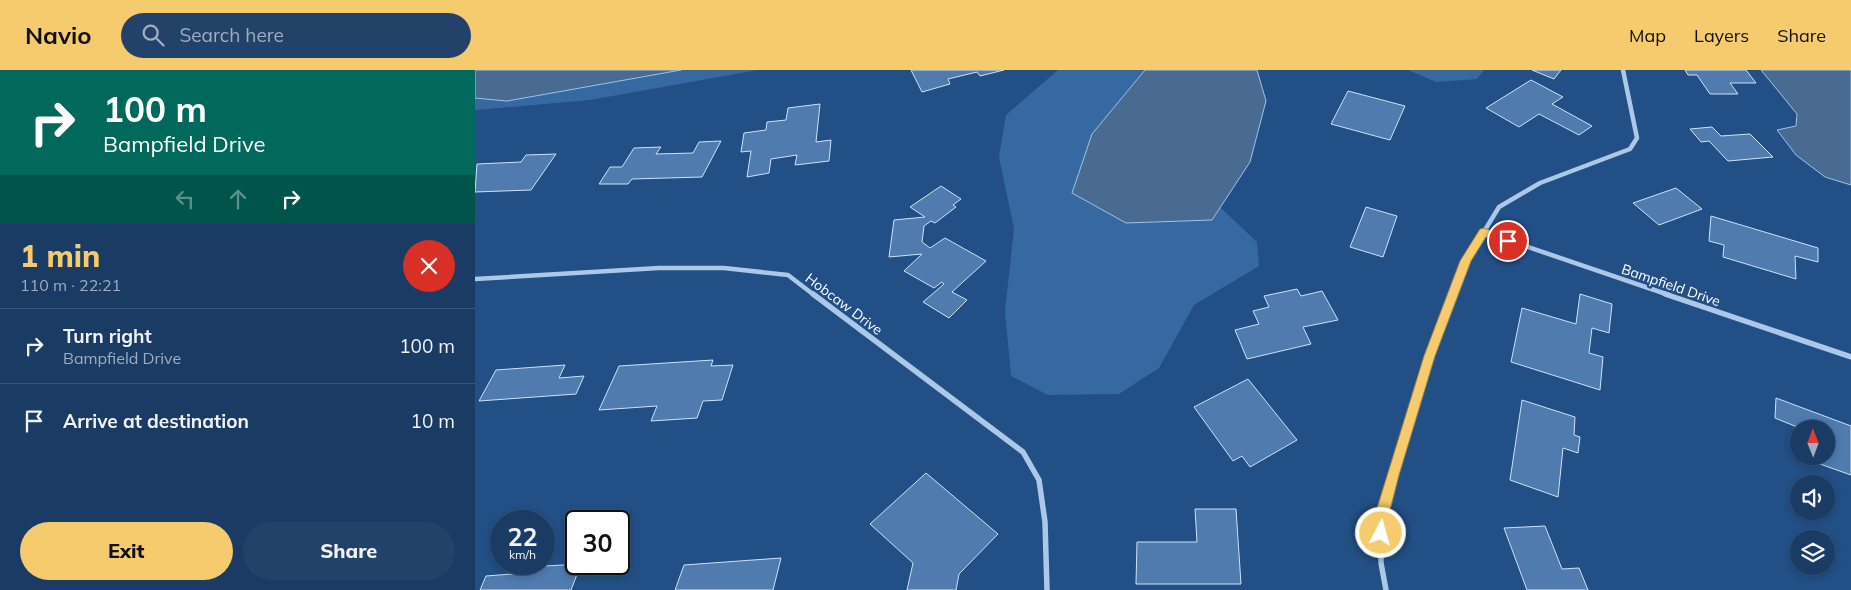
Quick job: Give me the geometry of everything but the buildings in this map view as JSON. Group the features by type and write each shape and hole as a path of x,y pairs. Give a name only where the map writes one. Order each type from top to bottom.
{"street":[{"path":"1386,590 1381,563 1381,518 1392,475 1429,356 1466,261 1499,207 1540,183 1631,150 1637,138 1623,70"},
{"name":"Bampfield Drive","path":"1484,232 1851,357"},
{"name":"Hobcaw Drive","path":"475,279 714,267 753,268 788,275 1023,452 1039,480 1045,522 1047,590"}],"shaded area":[{"path":"475,70 681,70 507,101 475,98"},
{"path":"681,70 758,70 590,100 475,110 475,98 507,101"},
{"path":"1058,70 1145,70 1092,134 1212,220 1220,207 1257,242 1259,266 1194,305 1159,368 1119,394 1048,395 1011,376 1005,311 1014,229 999,157 1006,115"},
{"path":"1145,70 1257,70 1266,101 1250,162 1212,220 1126,223 1072,193 1092,134"},
{"path":"1408,70 1484,70 1477,79 1436,82"},
{"path":"1761,70 1851,70 1851,185 1825,177 1796,155 1777,130 1796,126 1797,114"}],"route":[{"path":"1381,533 1381,518 1392,475 1429,356 1466,261 1484,232 1508,241"}]}
